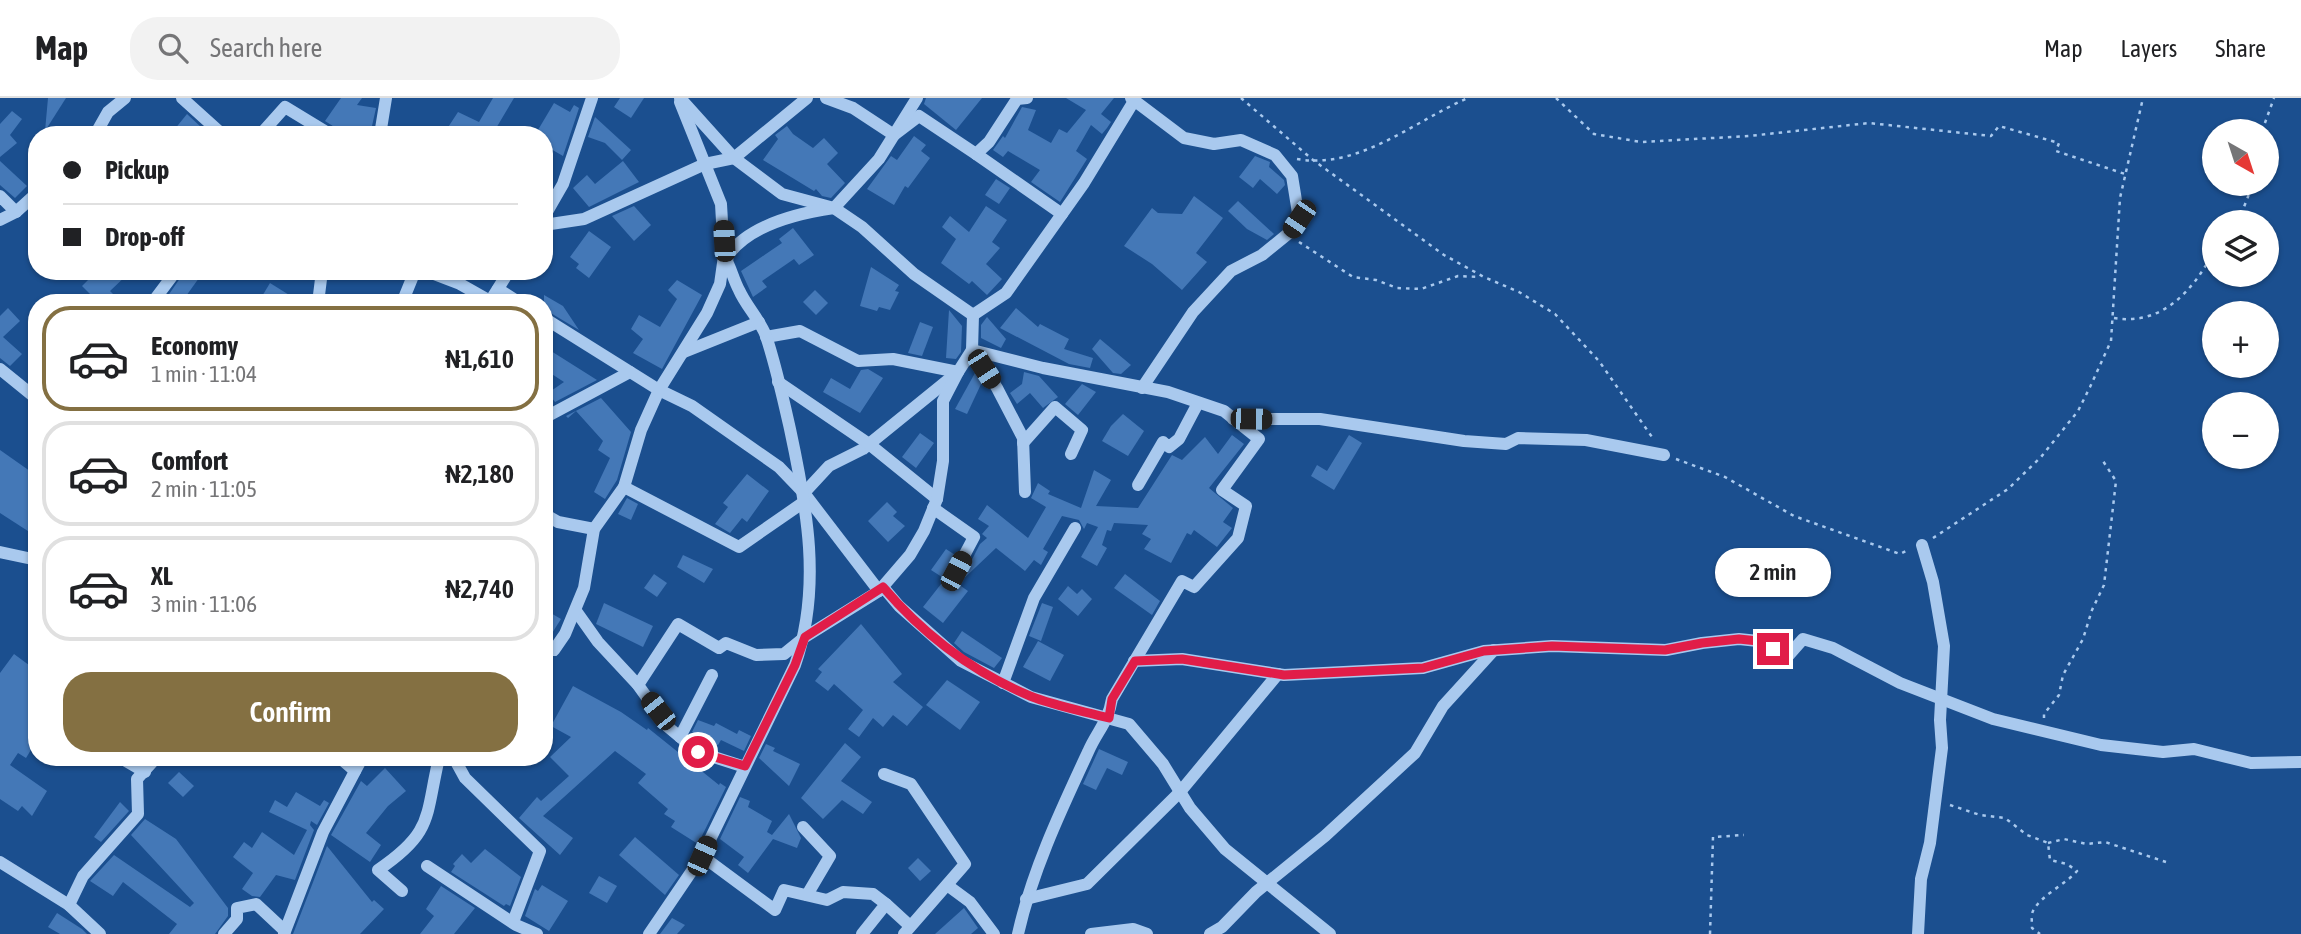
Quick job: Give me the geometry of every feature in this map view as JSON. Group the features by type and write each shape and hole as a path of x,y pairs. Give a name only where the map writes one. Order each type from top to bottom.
{"street":[{"path":"100,126 108,113 125,98"},
{"path":"182,98 213,126"},
{"path":"381,126 386,98"},
{"path":"553,202 563,184 592,98"},
{"path":"680,98 734,158 782,194 834,208 862,226 914,274 973,315"},
{"path":"649,934 702,856 795,665 805,637 810,605 811,555 804,497 778,382 766,337 739,291 726,258 721,204 680,98"},
{"path":"553,224 584,219 705,164 734,158 807,98"},
{"path":"827,98 853,108 894,135"},
{"path":"553,650 576,611 584,588 594,529 624,487 641,430 659,390 707,313 720,285 726,258 744,238 813,211 834,208 879,159 917,98"},
{"path":"976,154 989,142 1017,99 1027,98"},
{"path":"973,315 1006,293 1062,214 1133,99 1184,138 1214,144 1241,140 1275,155 1292,176 1299,219 1289,233 1262,255 1231,271 1193,312 1142,388"},
{"path":"268,126 285,107 316,126"},
{"path":"894,135 919,116 1062,214"},
{"path":"0,196 16,212"},
{"path":"0,219 16,212 28,201"},
{"path":"450,280 476,294"},
{"path":"495,294 504,280"},
{"path":"498,289 506,294"},
{"path":"638,685 678,624 719,648 726,643 756,655 783,654 881,589 910,555 935,504 943,461 943,401 972,350 973,315"},
{"path":"684,352 759,322"},
{"path":"553,324 659,390 692,406 779,467 881,589 961,661 1031,697 1129,724 1163,764 1181,793 1225,849 1331,934"},
{"path":"766,337 800,331 858,361 893,359 958,372"},
{"path":"972,350 1043,368 1168,392 1224,411 1259,439 1222,489 1246,506 1238,538 1194,587 1182,580 1112,699 1109,718 1089,748 1026,899 1018,934"},
{"path":"972,350 997,388 1023,443 1026,492"},
{"path":"0,369 28,388"},
{"path":"553,413 630,372"},
{"path":"624,487 739,548 804,497 829,466 869,444 958,372"},
{"path":"778,382 869,444 974,537 956,571"},
{"path":"1138,485 1163,442 1169,447 1179,439 1198,403"},
{"path":"1023,443 1055,407 1082,430 1071,454"},
{"path":"1233,419 1320,419 1464,441 1506,444 1518,438 1586,440 1664,455"},
{"path":"553,519 594,529"},
{"path":"1003,683 1034,598 1075,528"},
{"path":"1917,934 1921,879 1937,802 1942,748 1944,646 1941,621 1922,545"},
{"path":"0,552 28,557"},
{"path":"576,611 598,642 638,685 668,727 698,752 745,766"},
{"path":"1135,661 1182,659 1279,674 1423,668 1494,650 1552,646 1665,650 1739,639 1758,641 1788,656 1803,639 1833,648 1900,683 1942,701 1993,719 2044,732 2101,745 2163,752 2194,749 2251,763 2301,762"},
{"path":"1210,934 1222,927 1415,753 1443,706 1494,650"},
{"path":"1026,899 1087,884 1181,793 1279,674"},
{"path":"680,737 712,675"},
{"path":"135,766 145,772"},
{"path":"69,905 83,876 138,814 137,779 150,766"},
{"path":"349,766 355,771"},
{"path":"224,934 237,919 237,908 256,904 285,933 323,832 358,766"},
{"path":"402,891 378,870 416,839 424,827 429,816 438,766"},
{"path":"458,766 465,778 540,851 513,922"},
{"path":"702,856 775,910 784,890 827,900 843,892 873,894 886,904 907,930 965,864 911,784 884,774"},
{"path":"803,827 830,856 807,895"},
{"path":"0,862 69,905 99,934"},
{"path":"427,866 513,922 537,934"},
{"path":"947,885 970,901 994,934"},
{"path":"862,934 886,904"},
{"path":"1091,934 1133,929 1147,934"}],"path":[{"path":"1241,98 1317,162 1408,226 1444,255 1519,292 1555,314 1599,361 1664,455 1725,477 1794,516 1900,554 1922,545 2008,489 2041,457 2078,411 2111,341 2119,198 2143,98"},
{"path":"1317,162 1385,141 1444,108 1468,98"},
{"path":"1556,98 1594,134 1641,142 1749,136 1869,123 1991,136 1999,126 2059,143 2056,151 2125,174"},
{"path":"2266,119 2274,98"},
{"path":"1289,233 1303,247 1353,278 1376,280 1397,288 1421,289 1458,276 1484,277"},
{"path":"2113,318 2133,321 2149,317 2168,307 2197,282 2202,273"},
{"path":"2044,732 2044,714 2059,695 2063,675 2083,639 2092,610 2104,585 2116,481 2103,461"},
{"path":"1937,802 1980,815 2005,818 2026,835 2048,843 2064,839 2087,844 2105,842 2166,862"},
{"path":"1710,934 1713,836 1744,835"},
{"path":"2040,934 2032,928 2033,911 2043,900 2067,883 2077,871 2067,864 2050,860 2048,843"}],"building":[{"path":"48,98 66,98 48,126 45,126"},
{"path":"341,98 362,98 357,105 376,108 372,126 333,126 325,121"},
{"path":"493,98 514,98 497,126 449,126 458,112 479,122"},
{"path":"620,98 644,98 631,118 614,107"},
{"path":"926,98 982,98 956,130 924,104"},
{"path":"1066,98 1114,98 1101,114 1111,122 1107,128 1102,134 1091,125 1076,151 1087,159 1060,202 1031,182 1040,170 1008,151 1003,157 993,150 1003,136 1005,138 1022,107 1036,110 1028,130 1051,143 1059,129 1067,133 1086,110"},
{"path":"554,103 570,112 574,105 579,108 563,156 553,150 553,126 540,126"},
{"path":"12,111 22,119 10,135 17,143 0,157 0,124"},
{"path":"187,114 200,126 177,126"},
{"path":"595,117 631,150 622,160 605,143 588,137"},
{"path":"787,126 793,134 813,148 824,138 838,153 827,164 845,183 831,198 822,196 816,189 814,191 763,160 778,139 775,135"},
{"path":"914,136 926,145 921,151 930,158 908,188 905,186 894,205 867,189 891,156 897,160"},
{"path":"1255,156 1270,162 1269,167 1284,180 1285,185 1277,194 1260,179 1253,188 1239,177"},
{"path":"0,161 27,186 15,198 0,185"},
{"path":"623,161 639,182 589,207 573,188 587,175 595,184"},
{"path":"996,179 1010,188 999,204 985,195"},
{"path":"1194,196 1223,218 1196,253 1207,262 1182,290 1152,264 1124,246 1152,208 1158,213 1182,214"},
{"path":"1238,201 1274,234 1267,240 1247,229 1228,211"},
{"path":"634,206 651,225 634,241 612,216"},
{"path":"986,206 1007,220 992,242 1000,248 986,264 1002,279 987,295 972,281 969,284 941,263 956,239 942,227 950,216 969,232"},
{"path":"793,228 814,255 799,265 794,259 762,281 767,287 753,297 741,271 782,243 779,239"},
{"path":"589,231 611,247 589,278 576,268 579,264 570,257"},
{"path":"871,267 899,285 895,291 899,292 890,310 879,307 877,311 860,306"},
{"path":"88,280 122,280 110,291 113,294 90,294 82,286"},
{"path":"179,280 198,280 187,294 169,294"},
{"path":"677,280 702,295 662,369 633,353 643,339 631,329 639,315 660,327 677,299 668,290"},
{"path":"270,283 288,294 263,294"},
{"path":"815,290 828,303 816,315 803,302"},
{"path":"553,300 563,306 579,330 553,314"},
{"path":"8,308 20,321 3,337 22,354 10,366 0,358 0,316"},
{"path":"1016,308 1038,327 1040,324 1069,339 1064,349 1093,358 1090,368 1069,364 1000,328"},
{"path":"949,310 962,326 961,352 956,359 946,358"},
{"path":"987,317 1006,339 1001,348 981,338 981,325"},
{"path":"920,322 933,327 922,356 908,353"},
{"path":"1100,339 1131,365 1121,374 1113,373 1092,349"},
{"path":"553,352 597,380 555,402 553,390 564,382 553,375"},
{"path":"868,369 883,378 860,413 823,392 831,378 850,389 861,370"},
{"path":"1024,372 1039,376 1058,397 1043,408 1030,393 1017,404 1010,393 1022,384"},
{"path":"975,373 982,382 967,414 955,409"},
{"path":"1082,384 1096,392 1078,415 1065,404"},
{"path":"601,398 631,432 617,480 605,499 594,492 610,458 598,450 603,441 576,411 568,418 566,416"},
{"path":"1123,414 1144,431 1128,456 1102,441 1111,426"},
{"path":"920,433 934,443 916,468 902,457"},
{"path":"1232,435 1244,444 1209,488 1233,508 1223,522 1232,528 1217,547 1194,530 1191,535 1187,533 1171,563 1144,549 1151,539 1142,534 1148,525 1114,523 1111,531 1107,530 1102,545 1107,548 1097,566 1081,557 1098,527 1087,523 1084,529 1079,520 1062,516 1043,549 1048,552 1041,565 1034,560 1025,571 996,548 958,584 968,591 943,623 923,607 945,579 931,570 946,549 955,555 948,568 949,576 957,580 964,575 980,544 987,538 982,534 989,526 978,519 987,505 1028,538 1046,507 1031,498 1038,483 1050,491 1048,494 1081,508 1094,470 1111,480 1096,506 1138,508 1172,455 1182,460 1205,437 1218,454"},
{"path":"1349,435 1362,443 1334,490 1311,476 1317,465 1327,471"},
{"path":"0,450 28,470 28,531 0,513"},
{"path":"747,474 769,491 747,522 742,518 730,533 715,524 728,507 723,503"},
{"path":"627,498 638,504 631,520 618,514"},
{"path":"887,502 897,512 893,516 905,526 888,542 868,521"},
{"path":"683,555 713,569 704,583 677,567"},
{"path":"654,574 667,583 657,597 644,588"},
{"path":"1125,574 1160,601 1152,615 1114,588"},
{"path":"1068,586 1077,594 1082,589 1092,599 1078,616 1058,599"},
{"path":"604,603 653,626 643,647 596,624"},
{"path":"1042,603 1053,607 1041,641 1029,636"},
{"path":"553,614 561,619 553,632"},
{"path":"861,624 902,674 893,682 923,707 907,726 893,715 883,727 873,718 859,737 848,729 863,710 834,684 828,691 815,681 822,672 818,669"},
{"path":"962,631 1002,658 994,668 964,652 954,643"},
{"path":"1038,641 1064,655 1050,681 1023,667"},
{"path":"14,654 28,664 28,755 26,758 18,753 10,765 47,791 32,816 22,806 18,811 0,799 0,673"},
{"path":"947,680 980,702 960,730 926,705"},
{"path":"573,686 621,712 647,730 648,728 719,785 720,783 726,787 698,844 671,827 675,821 664,814 668,809 638,783 646,774 615,751 543,816 573,838 560,855 519,818 537,797 541,801 569,776 553,760 553,754 571,737 553,727"},
{"path":"698,720 714,726 716,723 737,734 739,730 751,736 744,751 721,740 718,745 692,732"},
{"path":"845,743 861,757 841,781 872,802 863,814 842,800 823,819 801,798"},
{"path":"766,744 775,748 773,751 800,764 789,786 759,758"},
{"path":"1099,749 1128,762 1122,775 1107,768 1096,790 1083,784"},
{"path":"385,768 406,791 388,806 366,833 381,845 370,862 331,835 361,781 367,786"},
{"path":"179,772 194,786 183,797 168,783"},
{"path":"296,792 320,806 324,800 329,803 317,825 311,821 310,825 314,830 295,880 276,875 260,897 252,896 242,889 253,873 233,857 244,842 252,848 262,832 294,855 307,830 269,812 275,800 287,807"},
{"path":"740,797 750,801 748,807 772,821 767,832 772,835 789,814 801,838 797,848 773,839 748,873 738,865 744,857 720,839"},
{"path":"120,802 129,811 101,842 94,837"},
{"path":"145,819 176,839 228,908 228,916 215,934 169,934 177,924 123,882 113,896 90,881 114,855 190,907 194,903 131,835"},
{"path":"635,837 679,875 665,895 619,855"},
{"path":"327,846 372,902 374,900 384,909 360,934 293,934"},
{"path":"485,849 521,877 510,906 504,906 451,872 455,866 453,864 462,854 471,863"},
{"path":"918,858 931,871 920,881 908,868"},
{"path":"599,876 617,886 607,903 589,893"},
{"path":"542,885 568,901 549,931 525,916 535,889 538,891"},
{"path":"441,886 475,908 454,934 420,934 434,916 426,909"},
{"path":"964,908 978,928 971,934 935,934"},
{"path":"57,913 87,934 60,934 48,927"},
{"path":"672,918 685,925 677,934 660,934"}],"route":[{"path":"698,752 745,766 780,698 805,637 883,587 899,606 961,661 1031,697 1109,718 1112,699 1135,661 1182,659 1284,675 1423,668 1484,651 1552,646 1665,650 1739,639 1758,641 1773,649"}]}
